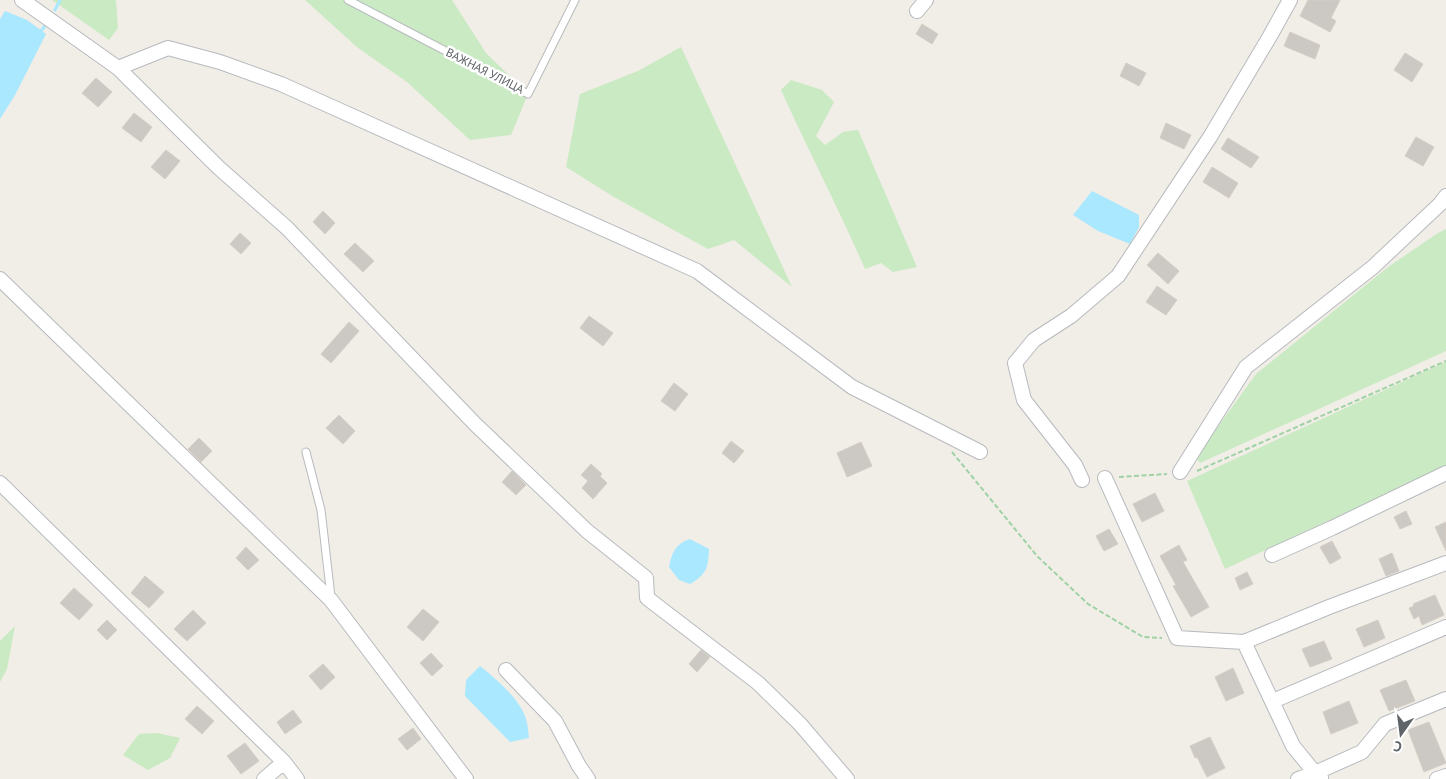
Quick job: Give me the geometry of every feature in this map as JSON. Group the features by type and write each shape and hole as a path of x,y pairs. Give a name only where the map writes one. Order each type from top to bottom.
{"street":[{"path":"22,0 118,68 219,168 287,228 482,431 587,531 646,578 648,598 758,683 800,724 847,779"},
{"path":"1082,480 1075,465 1024,400 1015,363 1034,340 1071,316 1118,276 1210,137 1290,0"},
{"path":"118,68 168,48 220,62 281,84 697,271 852,387 980,452"},
{"path":"1180,472 1246,366 1373,267 1440,204 1446,196"},
{"path":"0,279 332,600 466,779"},
{"path":"1272,555 1446,473"},
{"path":"1105,478 1177,638 1244,642 1329,607 1446,564"},
{"path":"0,483 284,762 297,779"},
{"path":"1273,701 1446,627"},
{"path":"1244,642 1294,746 1321,777"},
{"path":"506,670 556,721 579,766 588,779"},
{"path":"1298,779 1321,777 1362,752 1385,724 1446,699"},
{"path":"264,779 284,762"},
{"path":"1437,779 1446,776"}],"lane":[{"name":"ВАЖНАЯ УЛИЦА","path":"348,0 528,94 575,0"},
{"path":"306,452 321,510 332,600"}],"path":[{"path":"1105,478 1159,476 1196,471 1446,361"},
{"path":"949,448 1037,556 1088,604 1143,637 1177,638"}],"green space":[{"path":"52,0 116,0 118,28 109,40"},
{"path":"305,0 452,0 486,53 528,94 511,135 470,140 407,82 358,48"},
{"path":"681,47 792,287 734,240 708,249 614,197 566,167 580,94 638,71"},
{"path":"791,80 822,90 834,102 816,136 825,145 843,132 858,130 917,267 893,272 881,263 865,269 781,90"},
{"path":"1446,229 1446,351 1200,463 1196,457 1256,374 1388,267"},
{"path":"1446,362 1446,466 1225,569 1187,481"},
{"path":"15,626 7,669 0,682 0,641"},
{"path":"157,733 180,738 170,758 148,770 123,755 139,734"}],"water":[{"path":"5,11 27,20 46,34 15,95 0,119 0,19"},
{"path":"1092,191 1139,215 1139,227 1130,244 1098,231 1073,215"},
{"path":"690,539 709,549 706,570 690,584 679,580 669,567 671,557 678,546"},
{"path":"480,666 507,690 519,704 526,719 529,738 510,742 465,696 466,680"}],"building":[{"path":"1308,0 1340,0 1331,18 1336,21 1330,32 1300,16"},
{"path":"922,24 938,34 932,44 916,34"},
{"path":"1290,32 1320,45 1315,59 1284,46"},
{"path":"1405,53 1423,64 1412,82 1394,70"},
{"path":"1126,63 1146,73 1139,86 1120,76"},
{"path":"96,78 112,92 98,107 82,93"},
{"path":"134,113 152,127 141,142 122,128"},
{"path":"1166,123 1191,135 1184,149 1160,138"},
{"path":"1416,137 1434,147 1423,166 1405,156"},
{"path":"1228,138 1259,157 1251,168 1221,149"},
{"path":"166,150 180,161 165,179 151,167"},
{"path":"1212,167 1238,183 1229,198 1203,182"},
{"path":"323,211 335,223 325,234 313,222"},
{"path":"240,233 251,243 241,254 230,244"},
{"path":"355,243 374,261 363,272 344,254"},
{"path":"1158,253 1179,271 1168,284 1147,265"},
{"path":"1157,286 1177,300 1166,315 1146,302"},
{"path":"589,316 613,333 603,346 580,328"},
{"path":"349,322 359,331 331,363 321,354"},
{"path":"674,383 688,394 675,411 661,401"},
{"path":"339,415 355,431 343,444 326,428"},
{"path":"199,438 212,451 201,462 188,449"},
{"path":"731,441 744,451 734,463 722,453"},
{"path":"861,442 872,466 847,477 837,453"},
{"path":"591,464 602,474 600,476 607,483 593,499 582,488 588,481 581,475"},
{"path":"512,471 526,485 516,495 502,482"},
{"path":"1155,493 1164,511 1142,522 1133,504"},
{"path":"1406,511 1412,524 1400,529 1394,517"},
{"path":"1446,522 1446,551 1435,527"},
{"path":"1109,529 1118,544 1104,551 1096,536"},
{"path":"1332,541 1341,558 1330,564 1320,547"},
{"path":"1179,545 1187,560 1183,562 1209,607 1191,617 1173,586 1176,585 1160,556"},
{"path":"246,547 259,560 248,570 236,558"},
{"path":"1392,553 1399,571 1386,576 1379,559"},
{"path":"1247,572 1253,584 1240,590 1235,578"},
{"path":"145,576 164,592 149,608 131,593"},
{"path":"74,588 93,605 79,620 60,603"},
{"path":"1435,595 1444,615 1422,625 1419,616 1414,619 1409,608 1414,606 1413,604"},
{"path":"423,609 439,622 423,641 407,627"},
{"path":"193,610 206,623 187,641 174,629"},
{"path":"107,620 117,630 107,640 97,630"},
{"path":"1378,620 1385,638 1364,647 1356,629"},
{"path":"1324,641 1332,659 1310,667 1302,649"},
{"path":"701,650 710,657 697,672 689,664"},
{"path":"431,653 443,666 432,676 420,663"},
{"path":"323,664 335,677 321,690 309,676"},
{"path":"1233,668 1244,693 1226,701 1215,677"},
{"path":"1406,680 1415,701 1389,711 1380,690"},
{"path":"1349,701 1358,723 1331,734 1323,712"},
{"path":"197,706 214,721 202,734 185,719"},
{"path":"293,710 302,722 285,734 277,722"},
{"path":"1429,722 1446,763 1424,772 1408,730"},
{"path":"413,728 421,739 407,750 398,739"},
{"path":"1210,737 1225,768 1207,777 1190,746"},
{"path":"245,743 259,761 241,774 227,756"}],"waterway":[{"path":"55,10 60,0"},
{"path":"39,34 47,23"}]}
